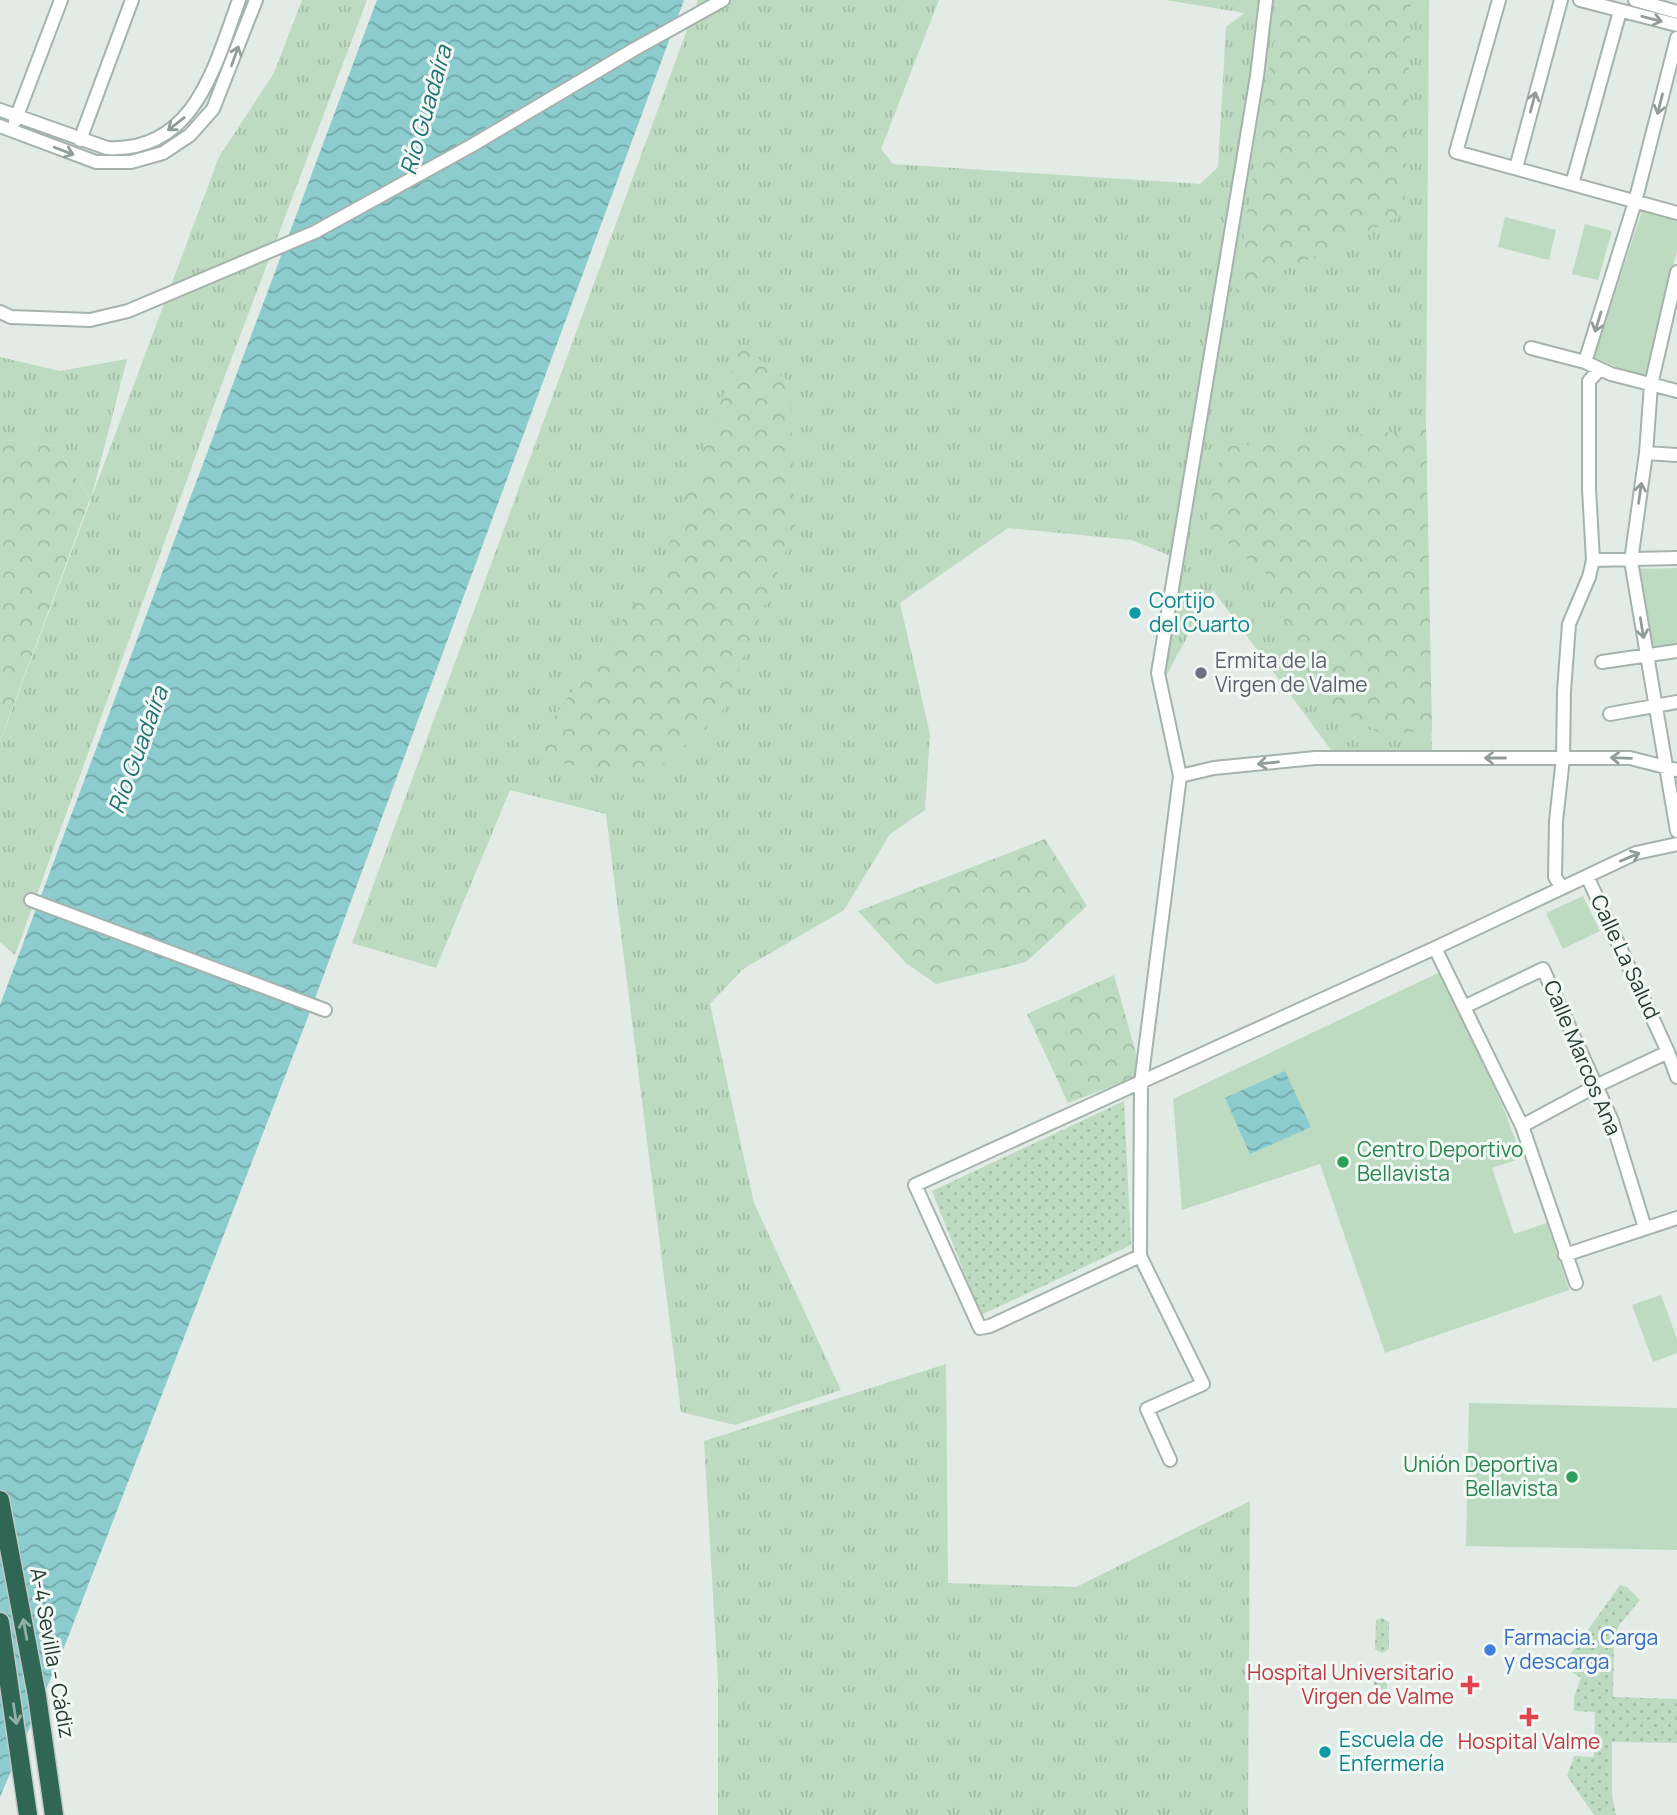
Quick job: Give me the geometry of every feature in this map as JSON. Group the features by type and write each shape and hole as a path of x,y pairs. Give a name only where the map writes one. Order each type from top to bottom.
{"highway":[{"name":"A-4 Sevilla - Cádiz","path":"0,1500 37,1696 54,1815"},
{"path":"0,1622 28,1815"}],"street":[{"path":"80,140 132,0"},
{"path":"0,110 107,148 138,145 159,136 186,117 207,86 239,0"},
{"path":"58,1 17,116 6,129 96,162 131,162 163,153 190,135 213,109 256,0"},
{"path":"0,312 12,317 90,320 128,311 274,250 315,232 459,153 723,0"},
{"path":"1170,1460 1147,1409 1203,1384 1140,1255 1140,1083 1180,776 1158,673 1257,76 1266,0"},
{"path":"1499,0 1456,152 1677,213"},
{"path":"1516,168 1561,0"},
{"path":"1580,0 1677,25"},
{"path":"1635,0 1677,12"},
{"path":"1572,184 1620,11"},
{"path":"1585,362 1635,202 1677,38"},
{"path":"1677,272 1651,385 1646,453 1631,561 1655,705 1671,768 1677,831"},
{"path":"1531,348 1677,391"},
{"path":"1562,888 1555,877 1556,821 1563,758 1569,624 1590,577 1593,560 1589,489 1590,381 1606,372"},
{"path":"1646,453 1677,455"},
{"path":"1593,560 1677,558"},
{"path":"1602,662 1677,651"},
{"path":"1610,714 1677,702"},
{"path":"1180,776 1214,768 1315,758 1630,758 1671,768"},
{"path":"1140,1255 990,1326 980,1328 915,1185 1479,928 1636,853 1677,844"},
{"name":"Calle La Salud","path":"1587,876 1677,1077"},
{"path":"35,902 326,1010"},
{"path":"1435,948 1522,1126 1576,1283"},
{"name":"Calle Marcos Ana","path":"1464,1007 1543,969 1612,1121 1645,1228"},
{"path":"1522,1126 1596,1086 1668,1052"},
{"path":"1565,1255 1677,1218"}],"green space":[{"path":"302,0 367,0 218,394 15,955 0,942 0,742 91,500 57,446 4,440 0,447 0,357 60,371 127,359 91,499 219,157 274,73"},
{"path":"698,0 939,0 881,149 893,164 1200,184 1218,167 1226,27 1245,13 1165,0 1429,0 1426,429 1432,758 1337,758 1213,590 1161,685 1178,559 1132,540 1008,528 900,603 930,734 925,810 890,834 844,910 743,969 710,1004 754,1203 841,1390 735,1425 681,1412 606,814 510,790 436,968 352,943"},
{"path":"1280,0 1411,0 1404,214 1235,294"},
{"path":"1642,211 1677,221 1677,251 1644,379 1594,357"},
{"path":"1505,217 1556,230 1549,260 1498,247"},
{"path":"1585,224 1612,231 1598,280 1572,274"},
{"path":"741,346 790,382 795,529 721,714 646,779 526,756 660,569"},
{"path":"1426,429 1432,732 1378,732 1309,692 1273,579 1206,525 1222,447"},
{"path":"4,440 57,446 90,499 0,741 0,447"},
{"path":"1677,568 1677,649 1650,654 1636,569"},
{"path":"1045,839 1087,906 1026,962 936,984 906,963 858,911"},
{"path":"1583,896 1600,931 1563,949 1546,913"},
{"name":"Centro Deportivo Bellavista","path":"1440,972 1503,1107 1522,1158 1492,1168 1514,1234 1547,1223 1569,1290 1385,1353 1320,1164 1182,1210 1173,1099"},
{"path":"1114,975 1142,1075 1068,1103 1027,1014"},
{"path":"1124,1101 1131,1245 981,1315 932,1191"},
{"path":"1661,1295 1677,1339 1677,1353 1653,1362 1632,1305"},
{"path":"946,1364 948,1583 1076,1587 1250,1501 1248,1815 718,1815 718,1680 704,1441"},
{"name":"Unión Deportiva Bellavista","path":"1469,1403 1677,1408 1677,1550 1466,1546"},
{"path":"1620,1585 1627,1587 1640,1600 1619,1625 1614,1640 1613,1697 1677,1699 1677,1743 1612,1742 1612,1795 1616,1815 1594,1815 1567,1776 1574,1756 1594,1757 1595,1712 1574,1711 1574,1697 1581,1678 1562,1666"},
{"path":"1382,1618 1389,1622 1389,1649 1382,1653 1375,1649 1376,1620"},
{"path":"1374,1665 1387,1665 1387,1696 1374,1696"}],"water":[{"name":"Río Guadaíra","path":"377,0 684,0 313,1004 65,1645 0,1797 0,1005"},
{"path":"1285,1071 1311,1127 1250,1154 1225,1098"}],"place":[{"name":"Cortijo del Cuarto","path":"1135,613"},
{"name":"Ermita de la Virgen de Valme","path":"1201,673"},
{"name":"Centro Deportivo Bellavista","path":"1343,1162"},
{"name":"Unión Deportiva Bellavista","path":"1572,1477"},
{"name":"Farmacia. Carga y descarga","path":"1490,1650"},
{"name":"Hospital Universitario Virgen de Valme","path":"1470,1685"},
{"name":"Hospital Valme","path":"1529,1717"},
{"name":"Escuela de Enfermería","path":"1325,1752"}]}
